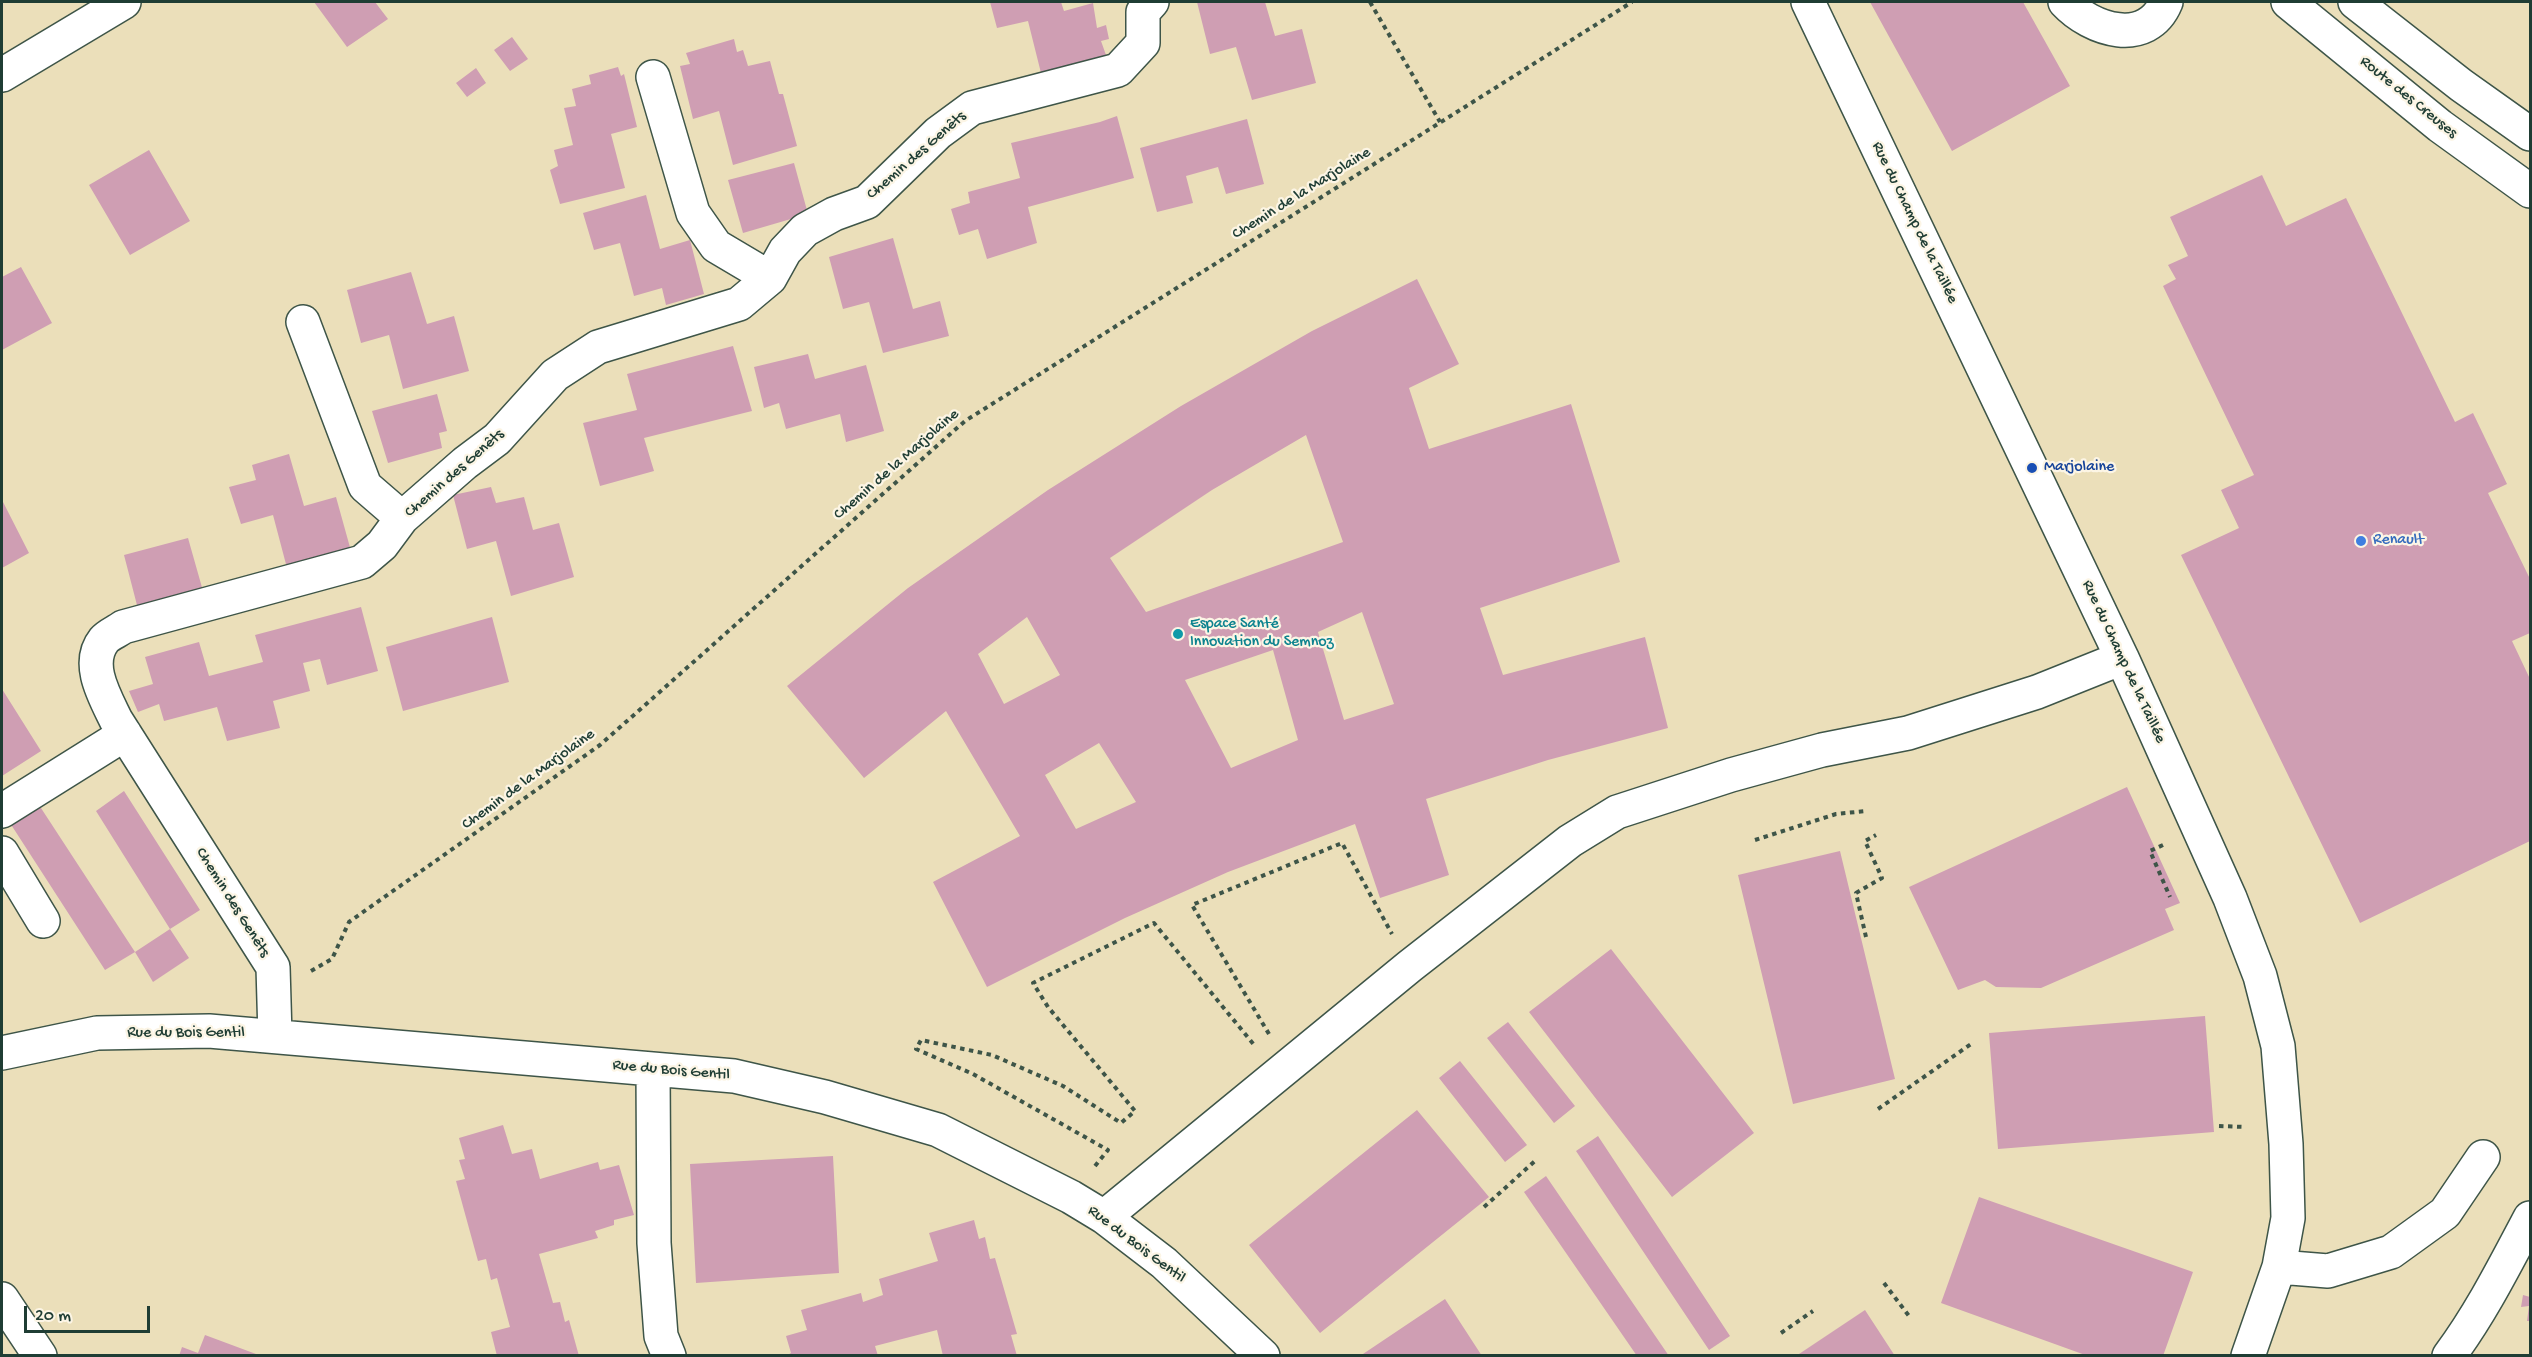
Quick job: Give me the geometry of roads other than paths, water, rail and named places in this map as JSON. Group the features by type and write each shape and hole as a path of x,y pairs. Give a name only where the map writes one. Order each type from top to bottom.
{"street":[{"path":"2,75 124,2"},
{"name":"Rue du Champ de la Taillée","path":"1808,2 2122,658 2230,898 2260,976 2278,1046 2286,1144 2288,1218 2279,1267 2248,1356"},
{"path":"2065,2 2088,22 2104,28 2121,30 2137,29 2151,22 2166,2"},
{"name":"Route des Creuses","path":"2288,2 2440,126 2530,191"},
{"path":"2355,2 2530,134"},
{"name":"Chemin des Genêts","path":"275,1036 273,967 116,720 97,678 96,663 104,640 123,627 362,562 382,545 402,518 465,463 497,439 555,375 598,347 739,304 770,278 786,251 805,230 834,213 867,202 938,134 972,108 1118,70 1143,44 1143,5"},
{"path":"653,77 693,213 717,246 770,278"},
{"path":"303,322 365,486 402,518"},
{"path":"1104,1217 1410,966 1570,841 1617,812 1742,772 1822,750 1908,733 2037,692 2122,658"},
{"path":"2,811 125,734"},
{"path":"2,853 43,921"},
{"name":"Rue du Bois Gentil","path":"2,1053 97,1034 208,1031 734,1076 825,1096 938,1130 1071,1197 1104,1217 1164,1263 1236,1328 1263,1356"},
{"path":"653,1070 654,1243 661,1336 669,1356"},
{"path":"2279,1267 2328,1271 2391,1252 2445,1214 2483,1157"},
{"path":"2449,1356 2492,1291 2530,1218"},
{"path":"2,1299 40,1356"}],"place":[{"name":"Marjolaine","path":"2032,468"},
{"name":"Renault","path":"2361,541"},
{"name":"Espace Santé Innovation du Semnoz","path":"1178,634"}]}
